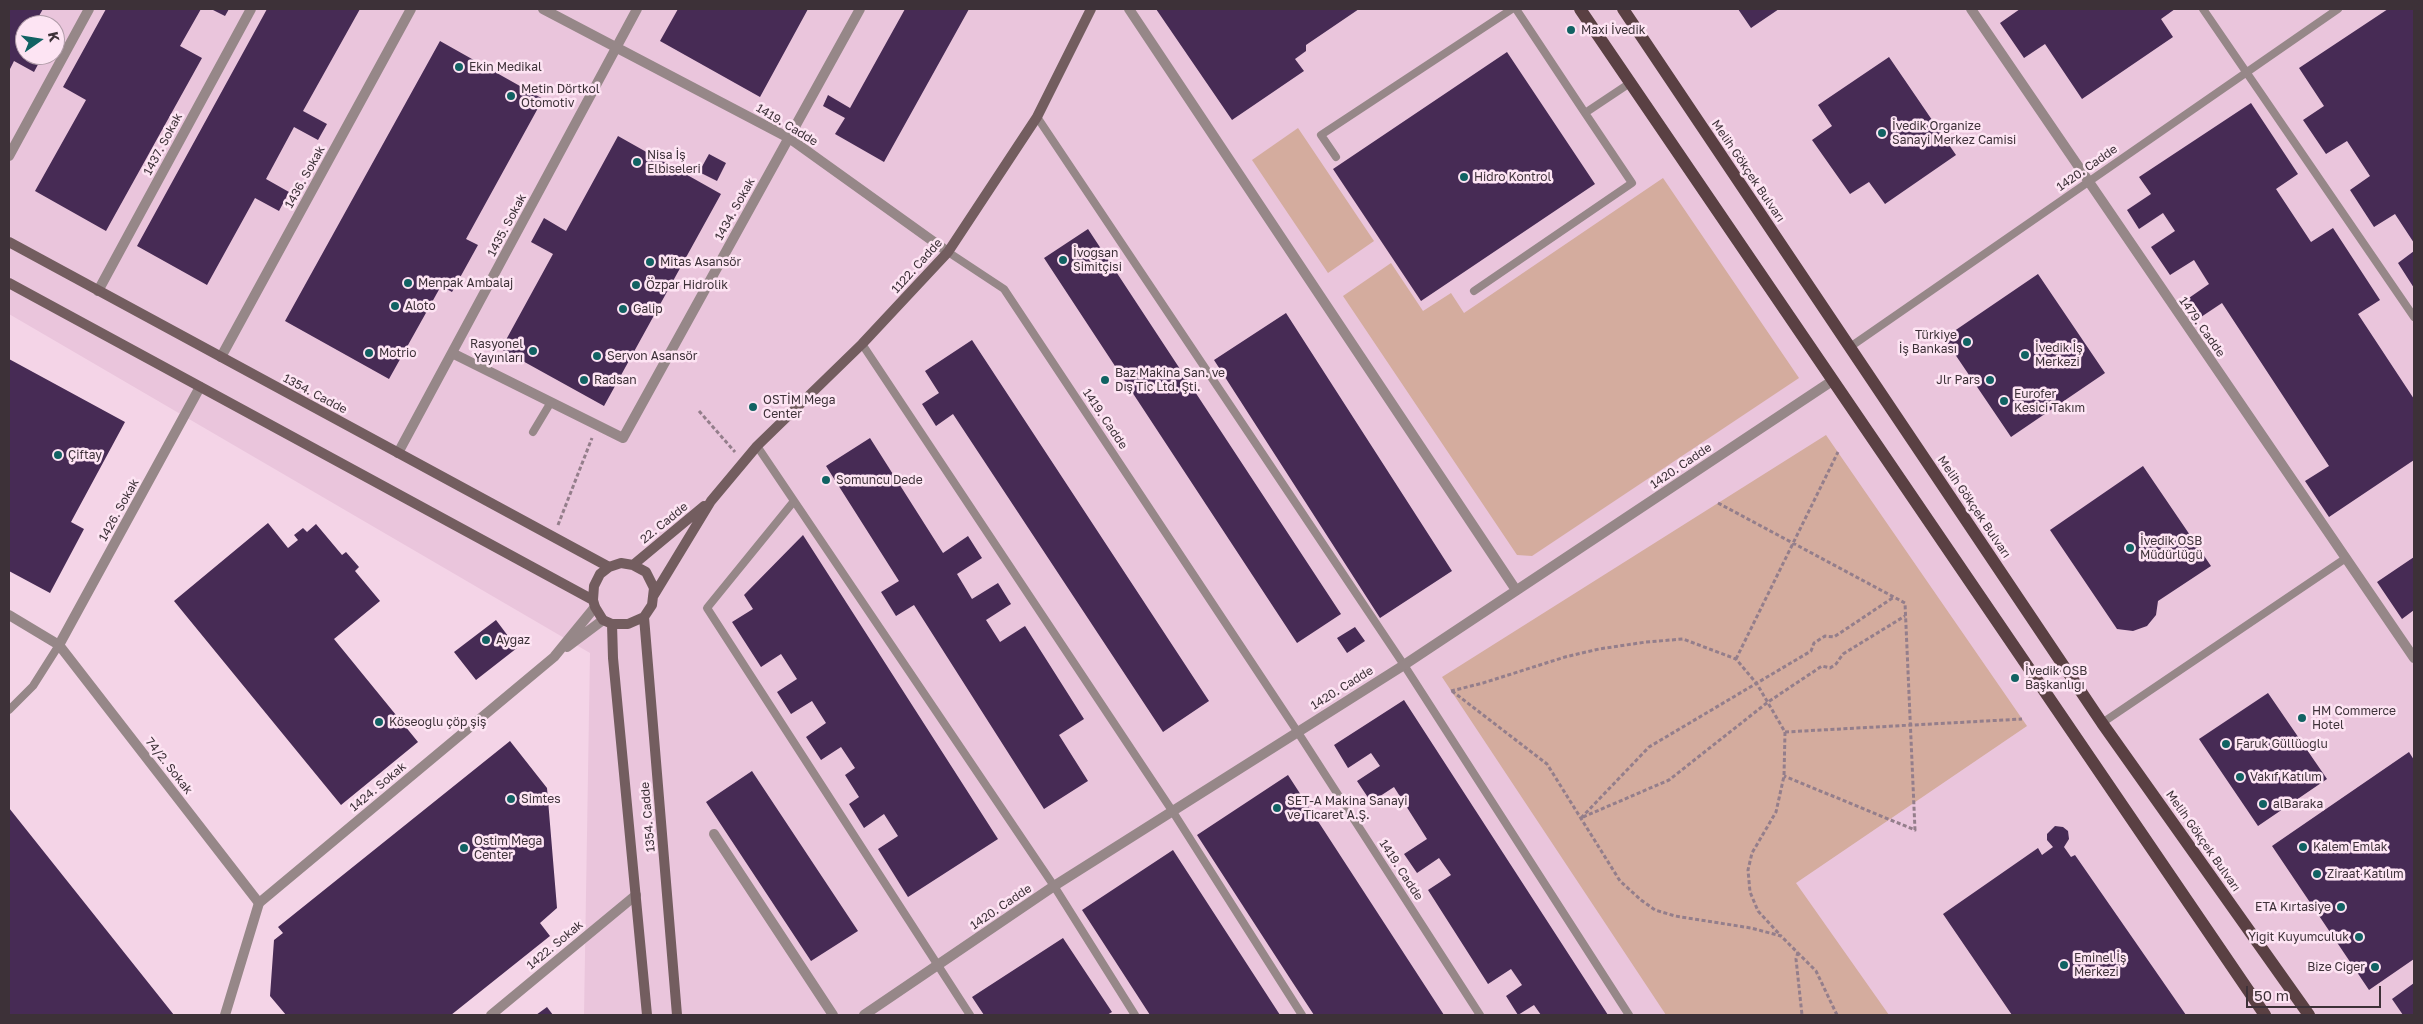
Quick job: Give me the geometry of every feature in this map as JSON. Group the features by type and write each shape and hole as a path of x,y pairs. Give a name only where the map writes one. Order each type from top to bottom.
{"main road":[{"name":"1122. Cadde","path":"711,501 757,446 862,344 948,252 1036,117 1091,9"},
{"path":"1580,9 2265,1015"},
{"name":"Melih Gökçek Bulvarı","path":"1623,9 2102,723 2309,1015"},
{"name":"1354. Cadde","path":"9,242 610,567"},
{"name":"1354. Cadde","path":"9,283 594,603 608,622 613,658 647,1015"},
{"name":"1354. Cadde","path":"677,1015 644,617 652,605 654,595 711,501"},
{"name":"22. Cadde","path":"633,564 711,501"},
{"path":"594,603 594,586 600,574 610,567 621,563 633,564 646,572 654,588 654,595"},
{"path":"608,622 628,624 644,617"}],"street":[{"path":"9,156 89,9"},
{"name":"1437. Sokak","path":"98,291 251,9"},
{"name":"1436. Sokak","path":"221,357 411,9"},
{"name":"1419. Cadde","path":"542,9 789,138 948,252"},
{"name":"1435. Sokak","path":"398,453 637,9"},
{"name":"1434. Sokak","path":"452,353 623,438 860,9"},
{"path":"1130,9 1516,590"},
{"name":"1479. Cadde","path":"1970,9 2414,658"},
{"name":"1420. Cadde","path":"864,1015 1054,886 1404,665 1832,381"},
{"name":"1426. Sokak","path":"59,645 200,387"},
{"name":"1424. Sokak","path":"259,903 554,657 594,603"},
{"path":"9,614 59,645"},
{"path":"554,657 608,622"},
{"name":"74/2. Sokak","path":"59,645 259,903"},
{"path":"714,834 833,1015"},
{"name":"1422. Sokak","path":"491,1015 636,895"},
{"path":"225,1015 259,903"}],"lane":[{"path":"1336,157 1321,135 1512,9"},
{"path":"1474,291 1632,183 1516,9"},
{"path":"2203,9 2414,317"},
{"name":"1420. Cadde","path":"1850,347 2338,9"},
{"path":"1585,113 1630,82"},
{"path":"1036,117 1404,665 1629,1015"},
{"name":"1419. Cadde","path":"948,252 1004,289 1297,731 1480,1015"},
{"path":"862,344 1173,812 1302,1015"},
{"path":"533,432 551,402"},
{"path":"757,446 1054,886 1135,1015"},
{"path":"794,500 707,608 970,1015"},
{"path":"2102,723 2346,558"},
{"path":"9,710 33,686 59,645"}],"path":[{"path":"699,411 744,462"},
{"path":"553,536 597,425"},
{"path":"1736,659 1838,452"},
{"path":"1718,503 1905,603 1914,830 1784,776"},
{"path":"1581,818 1649,748 1811,651 1814,642 1825,636 1834,637 1894,597"},
{"path":"1581,818 1669,780 1768,702 1822,666 1830,668 1836,664 1843,654 1905,616"},
{"path":"1781,936 1751,928 1675,916 1655,910 1620,881 1546,764 1451,690 1483,683 1565,657 1599,649 1646,642 1684,639 1736,659 1757,684 1785,732 1784,776 1776,812 1752,853 1748,870 1750,892 1758,911 1816,971 1838,1015"},
{"path":"1785,732 2022,719"},
{"path":"1798,952 1796,959 1802,1015"}],"shaded area":[{"path":"9,9 2414,9 2414,1015 584,1015 590,653 9,314"},
{"path":"1298,128 1374,241 1328,273 1252,160"},
{"path":"1663,178 1799,378 1532,556 1517,555 1343,296 1391,263 1423,311 1451,293 1464,313"},
{"path":"1826,435 2027,726 1796,883 1889,1015 1666,1015 1442,677"}],"building":[{"path":"9,9 43,9 40,15 15,15 15,62 9,71"},
{"path":"106,9 201,9 180,46 202,58 106,231 35,191 86,100 63,87"},
{"path":"211,9 229,9 225,16"},
{"path":"267,9 360,9 303,111 327,124 318,140 294,127 266,179 289,192 279,211 255,198 207,285 137,246"},
{"path":"678,9 808,9 760,97 660,41"},
{"path":"905,9 969,9 884,162 835,134 845,118 823,106 828,95 850,108"},
{"path":"1156,9 1359,9 1306,45 1306,51 1295,59 1304,71 1232,120"},
{"path":"1738,9 1779,9 1751,28"},
{"path":"2020,9 2175,9 2161,19 2173,37 2082,99 2045,44 2024,58 2000,23"},
{"path":"2388,9 2414,9 2414,243 2395,214 2374,227 2350,190 2370,176 2347,141 2326,154 2303,120 2324,106 2299,68"},
{"path":"440,41 543,99 466,239 478,245 452,292 441,286 389,379 285,321"},
{"name":"Hidro Kontrol","path":"1507,52 1595,184 1421,301 1333,169"},
{"name":"İvedik Organize Sanayi Merkez Camisi","path":"1889,57 1956,155 1885,204 1869,182 1850,194 1812,140 1832,126 1818,105"},
{"path":"21,65 38,65 34,72"},
{"path":"2251,103 2298,174 2276,189 2311,242 2333,228 2380,300 2358,314 2414,399 2414,460 2329,517 2305,481 2329,466 2222,303 2198,319 2186,300 2209,284 2194,260 2170,275 2151,247 2175,231 2163,213 2139,229 2127,210 2151,194 2139,177"},
{"path":"618,136 721,194 604,406 501,349 553,254 531,242 544,218 566,231"},
{"path":"709,154 726,163 717,181 699,172"},
{"path":"1088,229 1341,614 1297,643 1044,258"},
{"path":"2414,251 2414,288 2398,263"},
{"name":"İvedik İş Merkezi","path":"2038,274 2105,373 2011,437 1944,338"},
{"path":"1286,313 1452,571 1380,618 1214,360"},
{"path":"972,340 1209,701 1163,732 953,414 936,426 922,404 939,393 925,371"},
{"name":"Çiftay","path":"9,359 125,422 71,522 84,529 50,593 9,571"},
{"path":"870,438 943,553 968,536 982,558 957,574 972,599 998,583 1011,604 986,620 1000,642 1025,626 1084,719 1059,735 1088,781 1044,809 914,605 896,616 881,592 899,581 826,466"},
{"name":"İvedik OSB Müdürlüğü","path":"2143,466 2211,566 2158,601 2156,615 2147,626 2133,631 2117,629 2050,530"},
{"path":"268,523 288,548 298,540 294,535 303,528 307,532 316,524 342,555 346,552 359,567 355,571 380,601 334,639 418,742 341,805 174,601"},
{"path":"803,535 998,839 908,897 878,849 898,836 884,814 864,828 849,804 859,797 845,775 855,768 841,747 821,760 806,737 826,723 812,701 791,714 777,692 797,679 781,654 761,667 732,622 753,609 744,595"},
{"path":"2414,557 2414,610 2402,619 2377,582"},
{"path":"496,620 517,648 476,680 454,652"},
{"path":"1355,627 1365,641 1347,653 1337,638"},
{"path":"2268,693 2327,779 2258,826 2199,739"},
{"path":"1404,700 1608,1015 1541,1015 1534,1005 1518,1015 1506,996 1522,985 1511,969 1488,984 1428,890 1451,875 1439,858 1417,873 1404,854 1427,839 1394,787 1371,802 1357,781 1380,766 1371,753 1348,768 1334,745"},
{"name":"Ostim Mega Center","path":"510,741 547,788 557,908 540,923 550,936 451,1015 286,1015 270,996 274,940 283,933 278,927"},
{"path":"2409,752 2414,760 2414,959 2369,990 2272,846"},
{"path":"752,771 858,931 811,961 706,802"},
{"path":"1288,775 1444,1015 1314,1015 1291,980 1197,835"},
{"path":"9,808 174,1015 9,1015"},
{"name":"Eminel İş Merkezi","path":"2055,826 2063,827 2068,831 2069,839 2064,847 2071,857 2075,855 2186,1015 2012,1015 1943,914 2038,848 2042,855 2053,847 2047,840 2047,834"},
{"path":"1173,850 1280,1015 1150,1015 1082,910"},
{"path":"1063,938 1112,1012 1107,1015 984,1015 972,997"},
{"path":"2414,983 2414,1015 2403,1015 2392,999"},
{"path":"547,1007 553,1015 536,1015"}],"place":[{"name":"Maxi İvedik","path":"1571,30"},
{"name":"Ekin Medikal","path":"459,67"},
{"name":"Metin Dörtkol Otomotiv","path":"511,96"},
{"name":"İvedik Organize Sanayi Merkez Camisi","path":"1882,133"},
{"name":"Nisa İş Elbiseleri","path":"637,162"},
{"name":"Hidro Kontrol","path":"1464,177"},
{"name":"İvogsan Simitçisi","path":"1063,260"},
{"name":"Mitas Asansör","path":"650,262"},
{"name":"Menpak Ambalaj","path":"408,283"},
{"name":"Özpar Hidrolik","path":"636,285"},
{"name":"Aloto","path":"395,306"},
{"name":"Galip","path":"623,309"},
{"name":"Türkiye İş Bankası","path":"1967,342"},
{"name":"Rasyonel Yayınları","path":"533,351"},
{"name":"Motrio","path":"369,353"},
{"name":"İvedik İş Merkezi","path":"2025,355"},
{"name":"Servon Asansör","path":"597,356"},
{"name":"Radsan","path":"584,380"},
{"name":"Baz Makina San. ve Dış Tic Ltd. Şti.","path":"1105,380"},
{"name":"Jlr Pars","path":"1990,380"},
{"name":"Eurofer Kesici Takım","path":"2004,401"},
{"name":"OSTİM Mega Center","path":"753,407"},
{"name":"Çiftay","path":"58,455"},
{"name":"Somuncu Dede","path":"826,480"},
{"name":"İvedik OSB Müdürlüğü","path":"2130,548"},
{"name":"Aygaz","path":"486,640"},
{"name":"İvedik OSB Başkanlığı","path":"2015,678"},
{"name":"HM Commerce Hotel","path":"2302,718"},
{"name":"Köseoğlu çöp şiş","path":"379,722"},
{"name":"Faruk Güllüoğlu","path":"2226,744"},
{"name":"Vakıf Katılım","path":"2240,777"},
{"name":"Simtes","path":"511,799"},
{"name":"alBaraka","path":"2263,804"},
{"name":"SET-A Makina Sanayi ve Ticaret A.Ş.","path":"1277,808"},
{"name":"Kalem Emlak","path":"2303,847"},
{"name":"Ostim Mega Center","path":"464,848"},
{"name":"Ziraat Katılım","path":"2317,874"},
{"name":"ETA Kırtasiye","path":"2341,907"},
{"name":"Yiğit Kuyumculuk","path":"2359,937"},
{"name":"Eminel İş Merkezi","path":"2064,965"},
{"name":"Bize Ciğer","path":"2375,967"}]}
